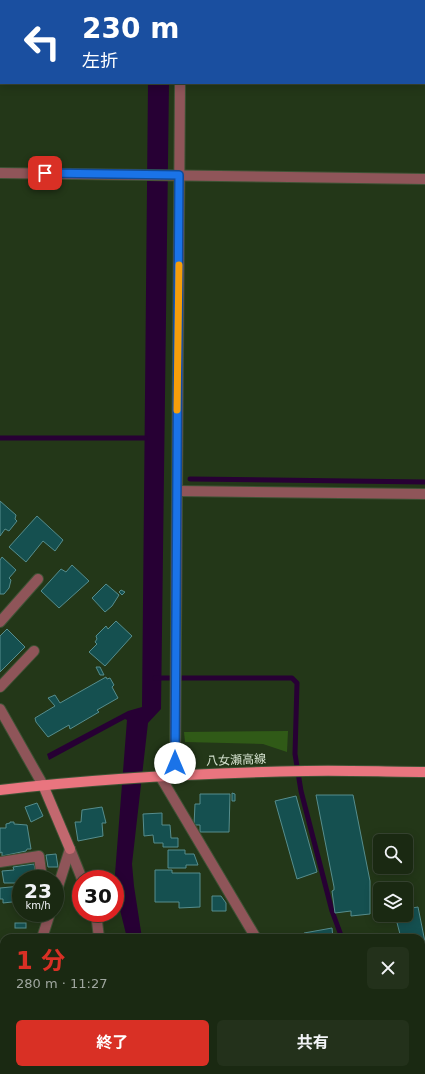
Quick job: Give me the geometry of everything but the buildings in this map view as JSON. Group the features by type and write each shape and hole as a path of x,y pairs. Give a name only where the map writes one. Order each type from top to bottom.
{"main road":[{"name":"八女瀬高線","path":"0,790 43,785 175,775 308,771 425,772"}],"street":[{"path":"175,775 180,84"},
{"path":"0,173 425,179"},
{"path":"177,491 425,494"},
{"path":"0,622 38,579"},
{"path":"0,688 34,651"},
{"path":"0,709 43,785 78,870"},
{"path":"160,776 254,934"},
{"path":"63,870 70,849"},
{"path":"0,862 39,856 41,870"},
{"path":"43,934 46,922"},
{"path":"97,922 99,934"}],"green space":[{"path":"288,731 287,752 263,744 185,742 184,732"}],"shaded area":[{"path":"148,84 169,84 161,709 148,723 132,864 141,934 126,934 123,922 124,870 115,870 127,720 125,719 49,760 47,754 128,711 142,707"}],"waterway":[{"path":"0,438 145,438"},
{"path":"190,479 425,482"},
{"path":"155,678 292,678 297,683 295,754 301,791 332,911 341,934"}],"slow traffic":[{"path":"177,410 179,265"}],"route":[{"path":"45,173 179,175 175,763"}]}
